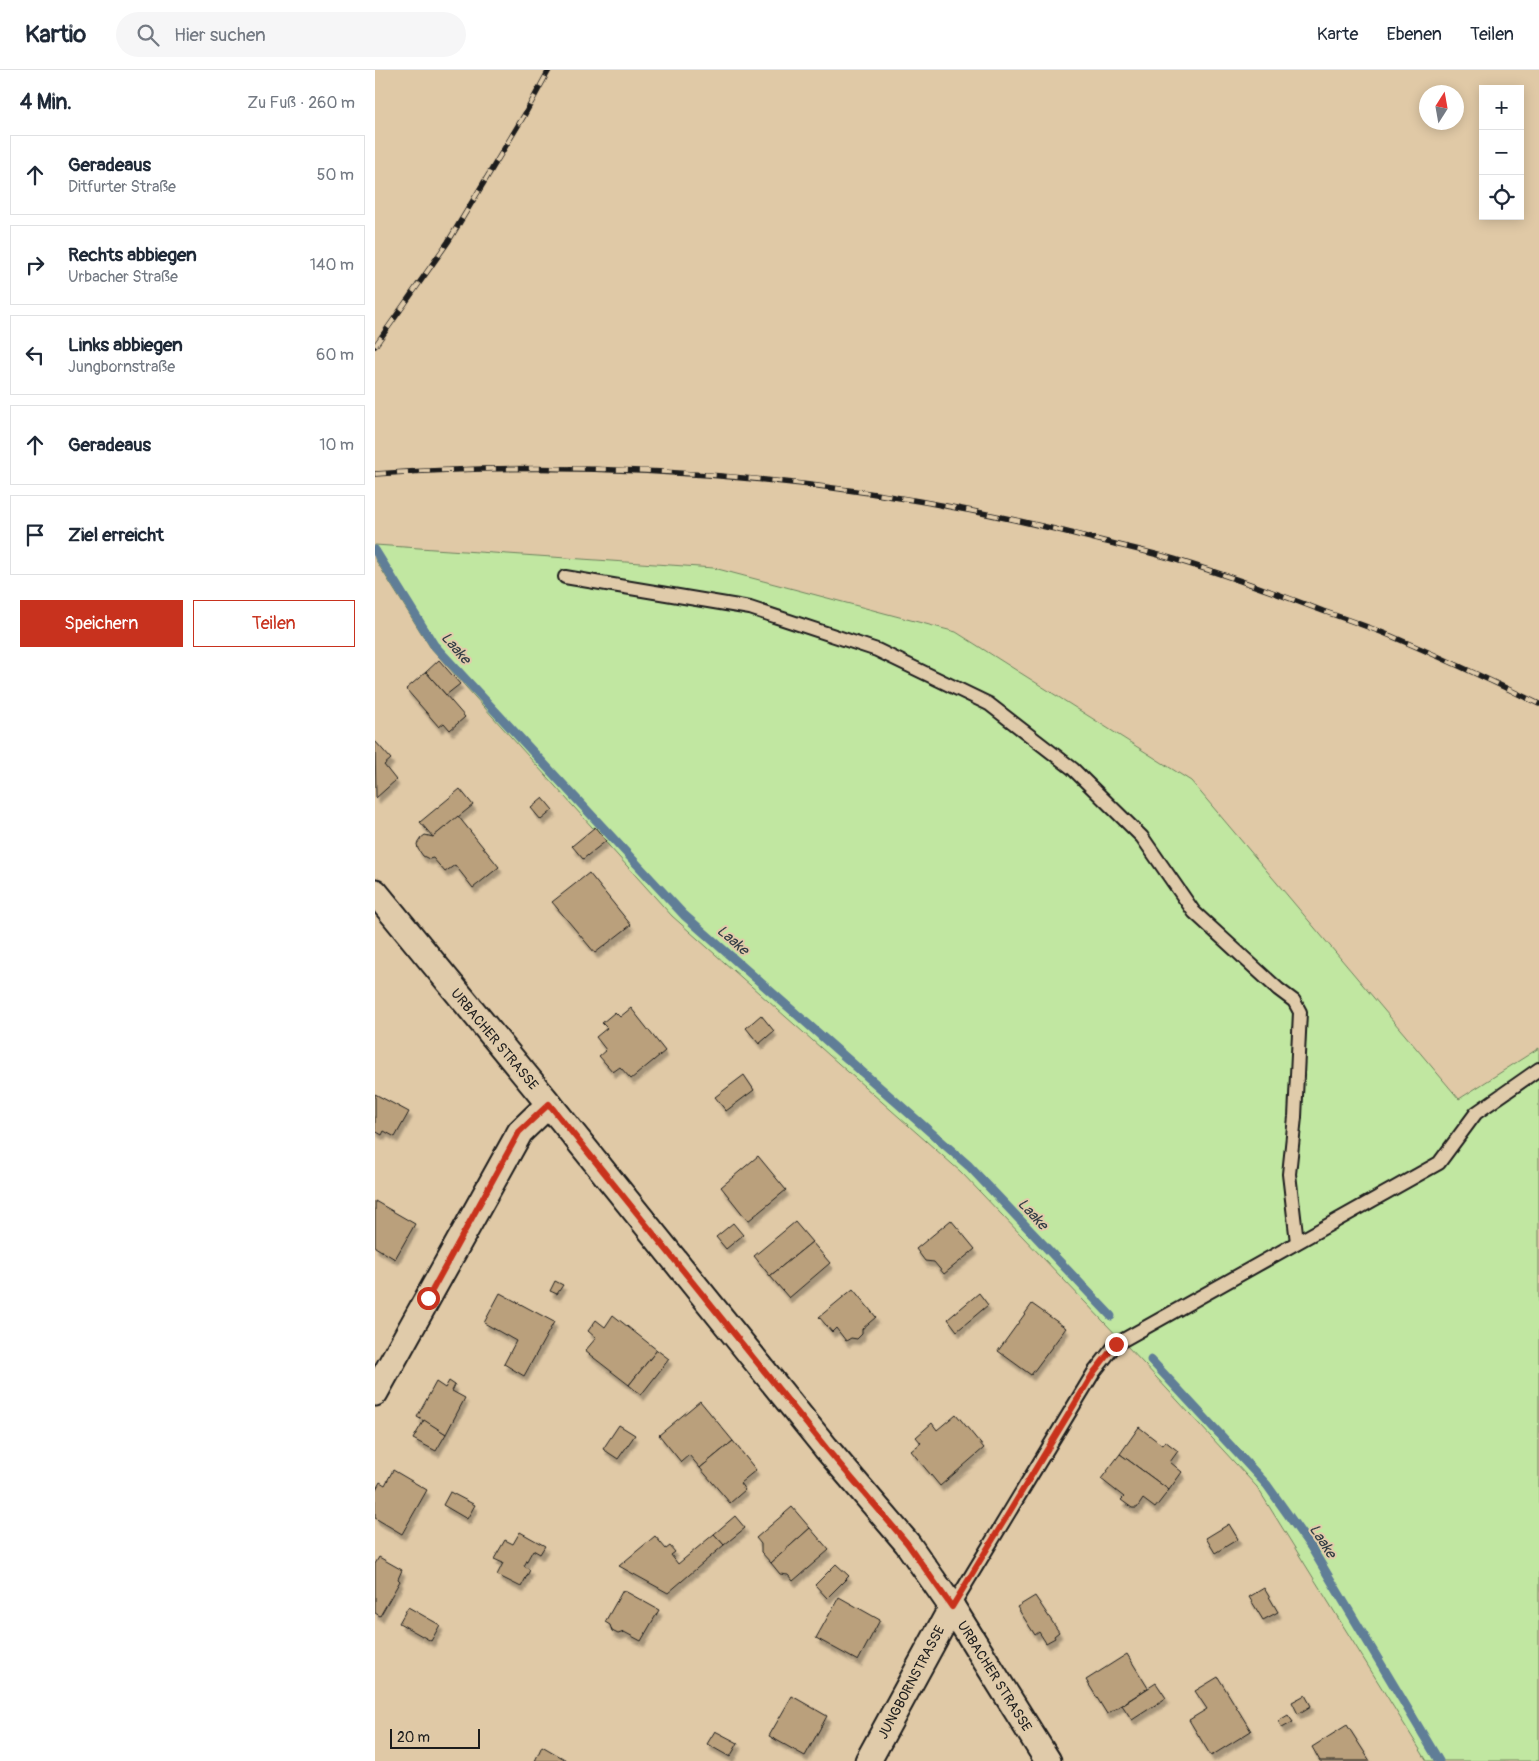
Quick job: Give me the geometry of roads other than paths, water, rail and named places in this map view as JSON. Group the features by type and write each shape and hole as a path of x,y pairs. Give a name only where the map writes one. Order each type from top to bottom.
{"street":[{"name":"URBACHER STRASSE","path":"375,892 549,1104 819,1440 907,1543 952,1607 1048,1761"},
{"path":"375,1393 519,1132 549,1104"},
{"name":"JUNGBORNSTRASSE","path":"868,1761 952,1607"}],"lane":[{"path":"565,577 749,608 877,650 989,704 1073,769 1141,837 1194,912 1278,989 1294,1001 1300,1012 1295,1117 1289,1174 1297,1242"},
{"name":"JUNGBORNSTRASSE","path":"952,1607 1094,1372 1116,1344 1439,1162 1476,1113 1539,1070"}],"waterway":[{"name":"Laake","path":"375,550 434,645 684,915 969,1166 1111,1316"},
{"name":"Laake","path":"1151,1360 1267,1485 1311,1547 1439,1761"}],"railway":[{"path":"375,346 448,242 525,114 549,70"},
{"path":"375,474 467,469 558,468 649,471 740,477 830,487 920,501 1099,540 1160,555 1198,567 1391,636 1539,704"}]}
